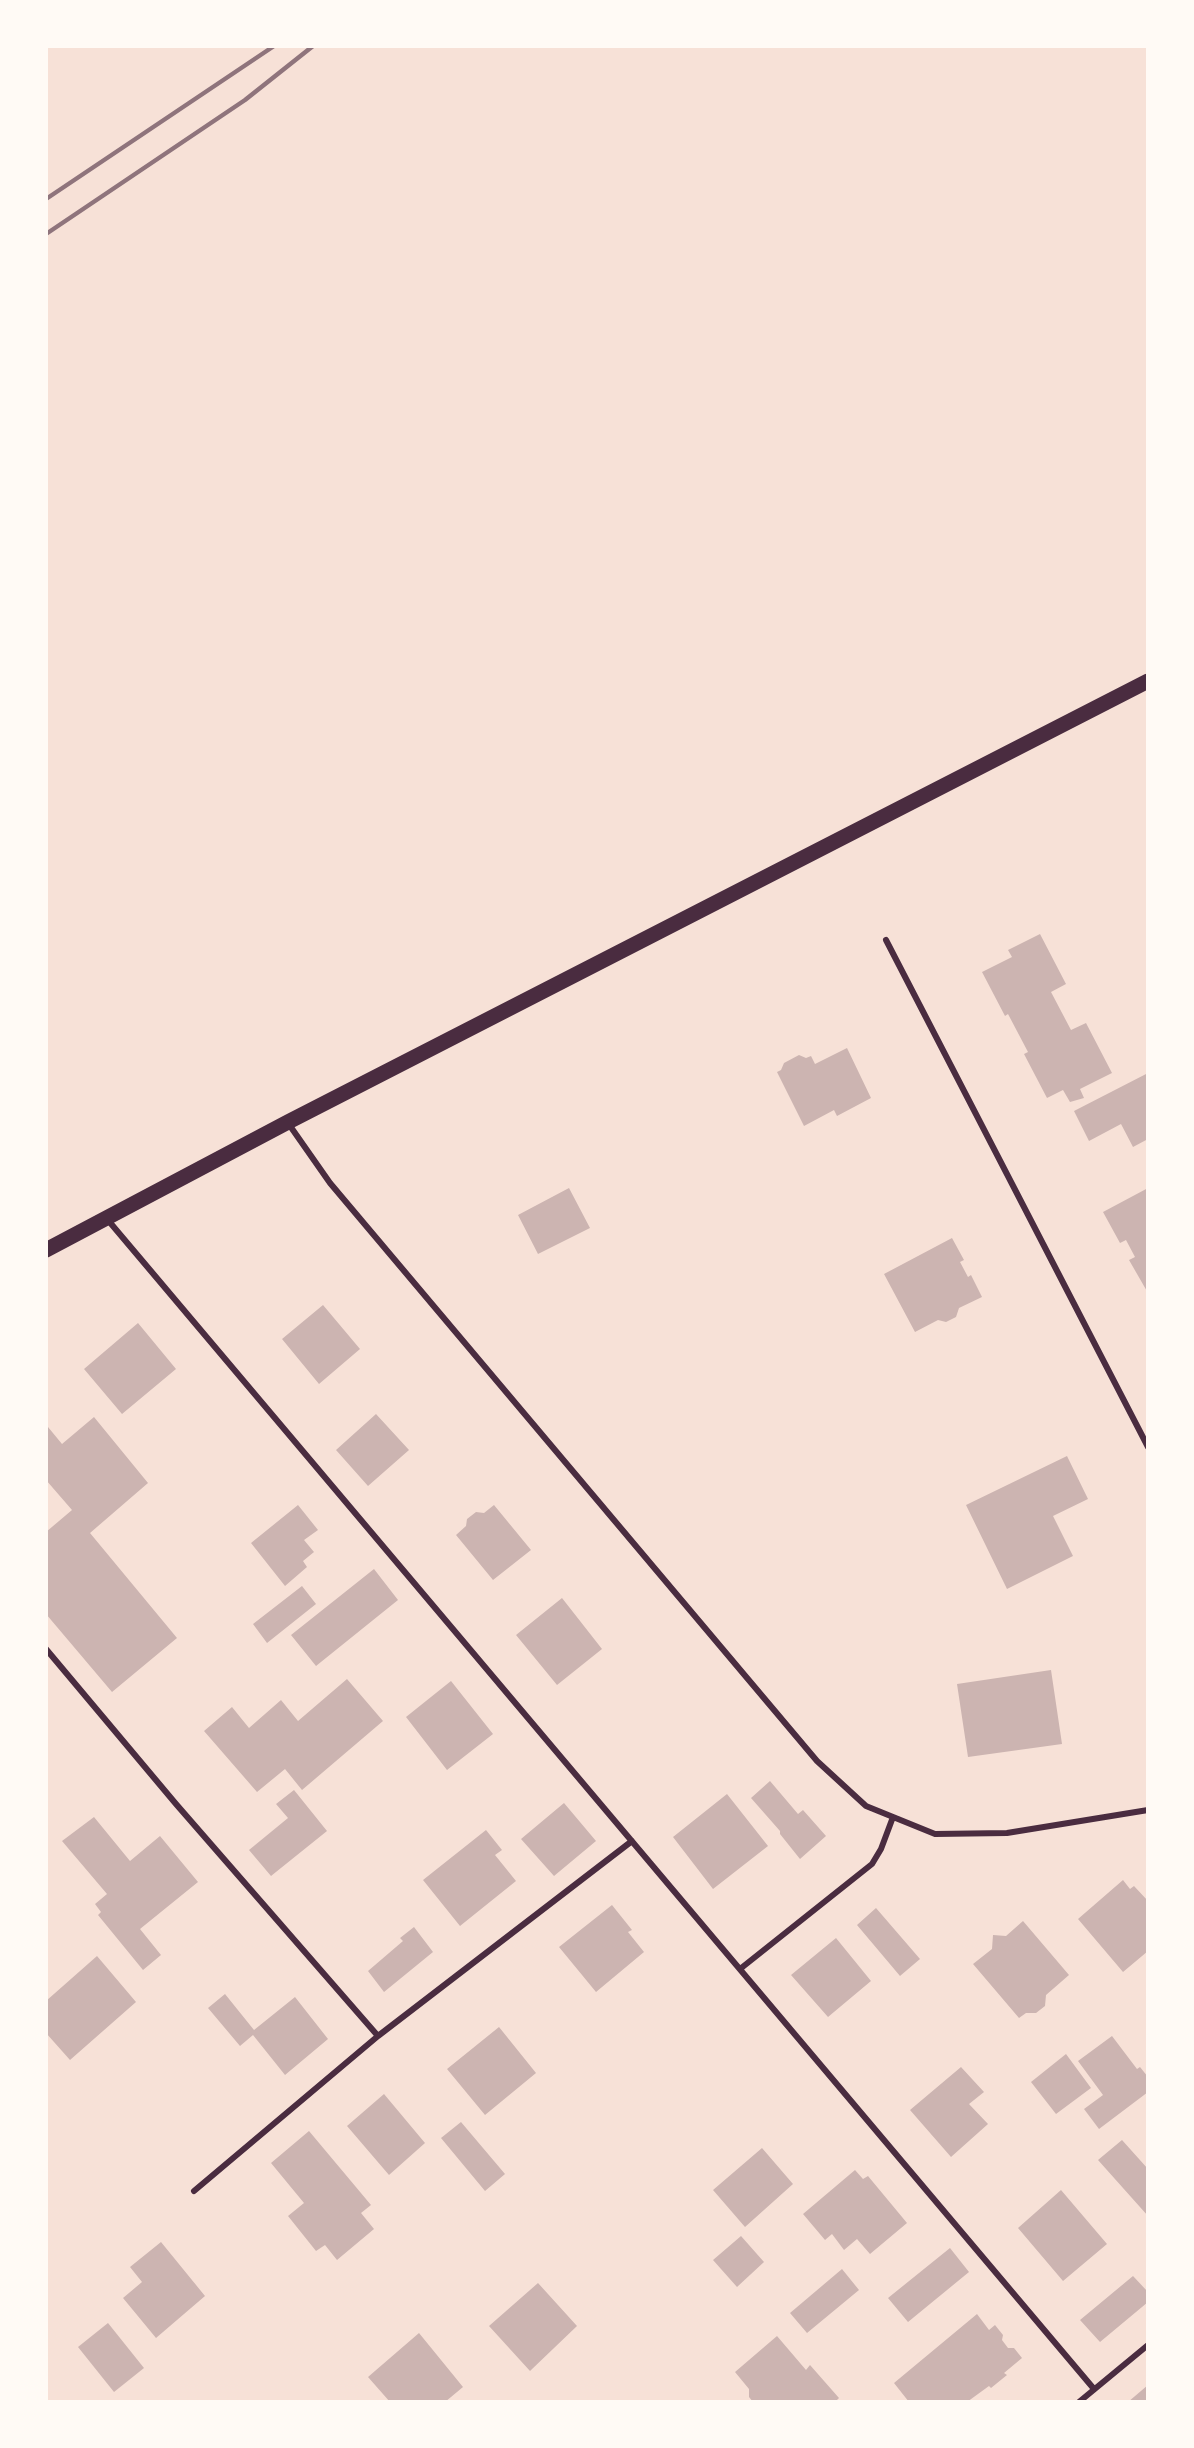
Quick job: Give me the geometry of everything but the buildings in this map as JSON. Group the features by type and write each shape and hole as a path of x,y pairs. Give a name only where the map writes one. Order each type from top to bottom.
{"main road":[{"path":"46,1250 288,1122 1148,681"}],"street":[{"path":"886,940 1148,1448"},
{"path":"288,1122 330,1183 817,1761 866,1806 935,1833 1007,1833 1148,1810"},
{"path":"107,1219 1094,2389"},
{"path":"46,1649 176,1804 378,2036"},
{"path":"740,1969 872,1864 881,1849 893,1817"},
{"path":"194,2191 378,2036 632,1841"},
{"path":"1079,2402 1148,2345"}],"railway":[{"path":"46,199 274,46"},
{"path":"46,234 245,100 313,46"}]}
